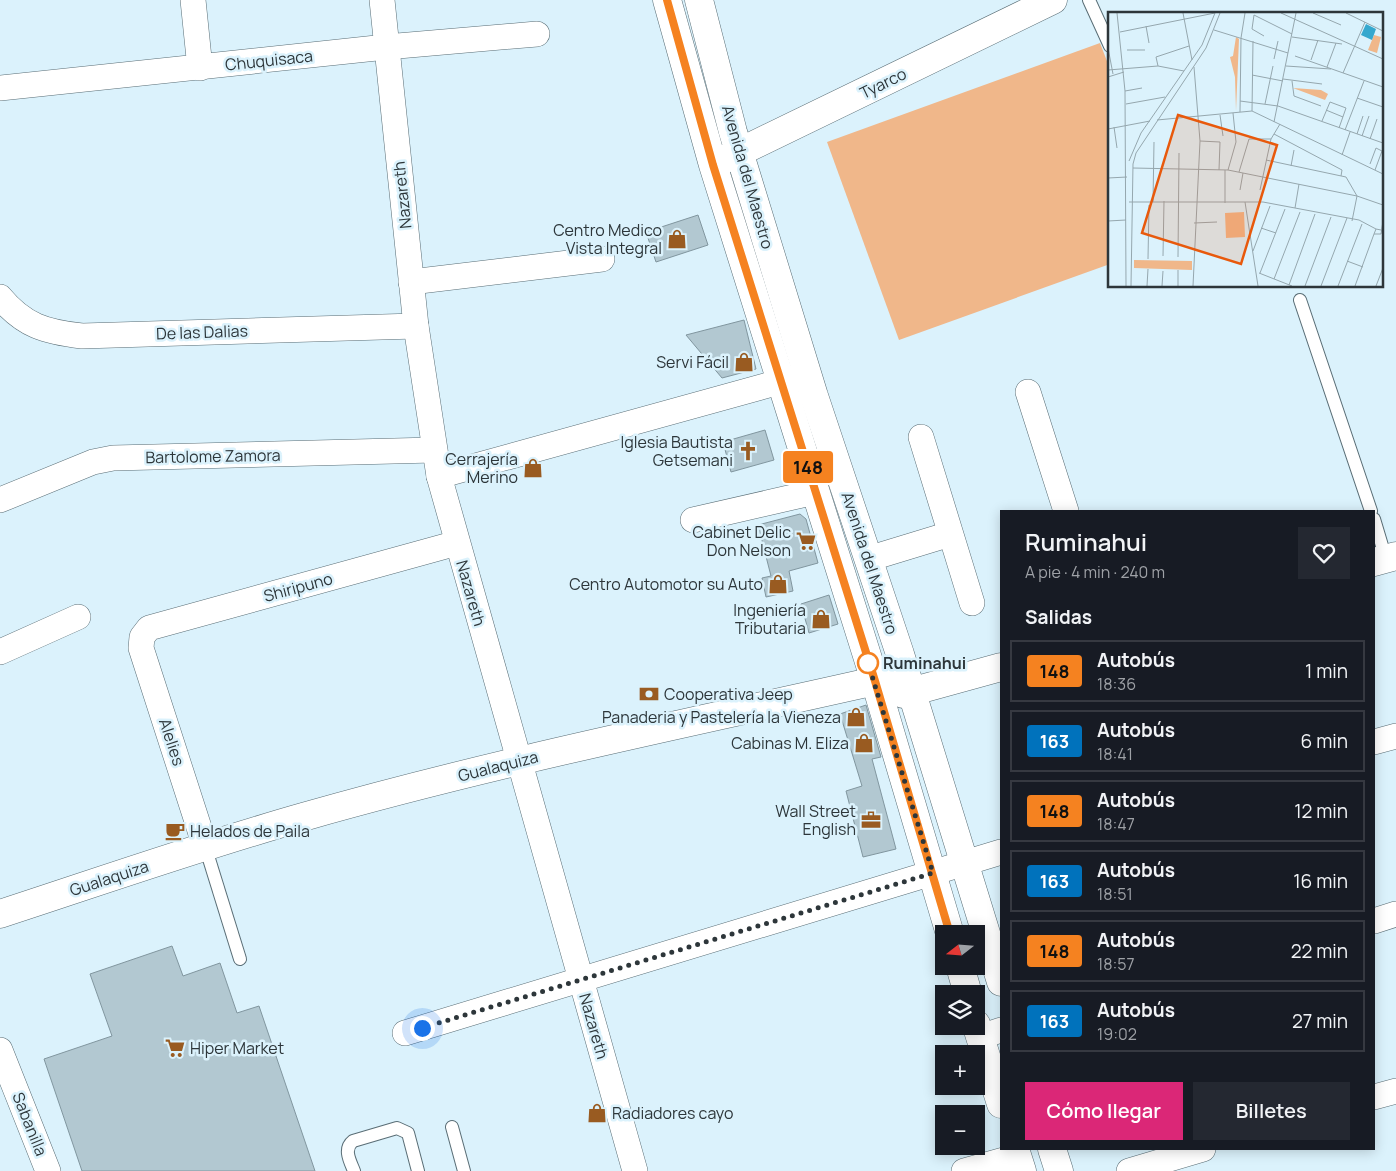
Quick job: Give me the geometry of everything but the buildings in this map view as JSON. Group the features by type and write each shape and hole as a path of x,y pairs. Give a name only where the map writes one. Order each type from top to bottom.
{"main road":[{"name":"Avenida del Maestro","path":"667,0 713,165 875,681 947,925"},
{"name":"Avenida del Maestro","path":"699,0 740,152 808,374 912,692 1000,979"},
{"name":"Tyarco","path":"713,165 1053,0"},
{"path":"681,55 712,47"},
{"path":"875,681 884,681 903,694 1000,667"},
{"name":"Gualaquiza","path":"0,914 206,846 330,810 518,761 875,681"},
{"path":"986,1031 1000,1099"},
{"path":"1052,1150 1059,1171"}],"street":[{"path":"194,0 200,68"},
{"name":"Nazareth","path":"382,0 416,326 439,476 635,1171"},
{"name":"Chuquisaca","path":"0,88 386,47 537,34"},
{"path":"411,282 602,259"},
{"name":"De las Dalias","path":"0,297 31,324 49,332 82,336 416,326"},
{"path":"439,476 808,374"},
{"path":"1028,392 1066,510"},
{"path":"921,437 972,603"},
{"name":"Bartolome Zamora","path":"0,500 93,462 113,458 434,450"},
{"path":"693,520 815,492"},
{"path":"868,559 950,534"},
{"name":"Shiripuno","path":"142,637 149,628 458,543"},
{"path":"0,652 78,617"},
{"name":"Alelies","path":"142,637 141,648 206,846"},
{"path":"1375,742 1396,736"},
{"path":"405,1033 582,981 1000,852"},
{"path":"1375,921 1396,914"},
{"name":"Sabanilla","path":"0,1050 48,1171"},
{"path":"1375,1098 1396,1091"},
{"path":"1129,1171 1200,1150"},
{"path":"964,1171 1019,1158"}],"lane":[{"path":"1089,0 1108,42"},
{"path":"1300,300 1371,510"},
{"path":"1375,523 1385,559"},
{"path":"206,846 240,958"},
{"path":"452,1127 464,1171"},
{"path":"354,1171 347,1150 349,1145 397,1128 408,1133 418,1171"}],"shaded area":[{"path":"1100,43 1108,64 1108,265 899,340 827,142"}],"bus line":[{"name":"148","path":"667,0 713,165 875,681 947,925"}],"place":[{"name":"Centro Medico Vista Integral","path":"677,239"},
{"name":"Servi Fácil","path":"744,362"},
{"name":"Iglesia Bautista Getsemani","path":"748,451"},
{"name":"Cerrajería Merino","path":"533,468"},
{"name":"Cabinet Delic Don Nelson","path":"806,541"},
{"name":"Centro Automotor su Auto","path":"778,584"},
{"name":"Ingeniería Tributaria","path":"821,619"},
{"name":"Ruminahui","path":"868,663"},
{"name":"Cooperativa Jeep","path":"649,694"},
{"name":"Panaderia y Pastelería la Vieneza","path":"856,717"},
{"name":"Cabinas M. Eliza","path":"864,743"},
{"name":"Wall Street English","path":"871,820"},
{"name":"Helados de Paila","path":"175,831"},
{"name":"Hiper Market","path":"175,1048"},
{"name":"Radiadores cayo","path":"597,1113"}],"route":[{"path":"422,1028 933,873 868,663"}]}
